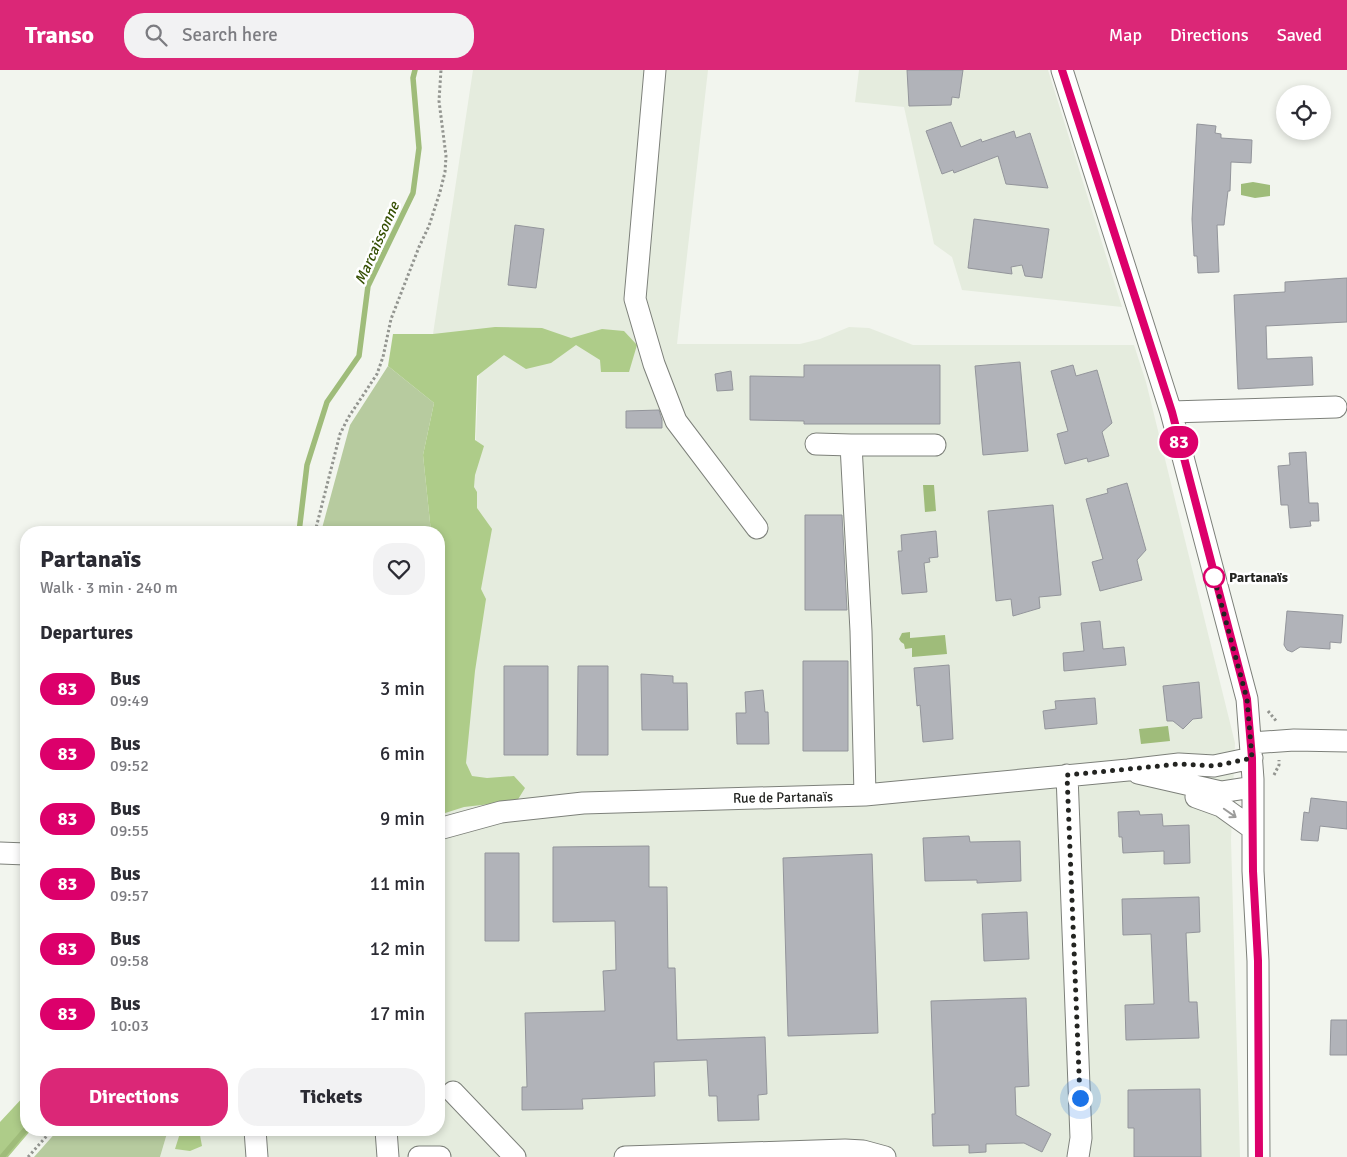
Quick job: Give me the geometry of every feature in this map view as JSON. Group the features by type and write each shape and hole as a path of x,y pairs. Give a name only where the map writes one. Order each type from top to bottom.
{"street":[{"path":"655,70 635,299 654,364 676,421 757,528"},
{"path":"1062,70 1172,412 1247,699 1252,751 1253,871 1258,961 1259,1157"},
{"path":"1172,412 1336,407"},
{"path":"816,444 935,444"},
{"path":"852,445 861,631 865,795"},
{"name":"Rue de Partanaïs","path":"445,827 501,812 583,803 865,795 1179,764 1214,766 1252,751 1294,740 1347,742"},
{"name":"Rue de Partanaïs","path":"1128,770 1155,778 1221,792 1253,787"},
{"path":"1067,775 1081,1138 1078,1157"},
{"name":"Rue de Partanaïs","path":"1155,778 1186,793 1221,806 1253,829"},
{"path":"0,853 20,854"},
{"path":"453,1092 515,1157"},
{"path":"255,1136 257,1157"},
{"path":"386,1136 388,1157"},
{"path":"624,1157 845,1150 863,1151 885,1157"},
{"path":"418,1157 440,1157"}],"path":[{"path":"317,526 340,434 348,418 377,374 383,357 391,319 419,246 429,226 440,192 445,172 446,156 439,101 441,70"},
{"path":"28,1157 47,1136"}],"shaded area":[{"path":"473,70 708,70 677,344 800,344 820,339 849,327 869,328 913,345 1134,345 1146,382 1235,743 1231,840 1240,1157 160,1157 166,1136 445,1136 445,770 463,754 480,339 433,334"},
{"path":"859,70 1048,70 1122,307 962,290 952,257 934,244 904,107 855,102"},
{"path":"1253,182 1270,185 1270,196 1255,198 1241,195 1241,184"},
{"path":"495,327 542,328 571,338 602,329 624,331 637,345 629,372 601,372 600,360 576,345 551,363 526,369 504,355 477,376 475,440 484,446 475,475 474,487 477,492 477,508 492,529 481,589 486,599 475,671 466,763 472,776 487,778 514,776 525,788 517,801 464,807 445,813 445,526 430,526 423,455 434,403 388,366 393,334 433,334"},
{"path":"388,366 434,403 423,455 430,526 323,526 350,425"},
{"path":"923,485 934,485 936,511 925,512"},
{"path":"910,632 910,638 945,635 947,654 912,657 912,648 905,649 904,644 899,639 902,633"},
{"path":"1168,726 1170,741 1141,744 1139,729"},
{"path":"20,1100 20,1136 26,1136 8,1157 0,1157 0,1122"},
{"path":"53,1136 166,1136 160,1157 34,1157"},
{"path":"179,1136 200,1136 202,1146 190,1151 175,1149"}],"building":[{"path":"907,70 963,70 959,98 952,97 951,105 909,106"},
{"path":"951,122 961,147 981,139 982,142 1014,131 1016,138 1030,133 1048,188 1006,184 998,156 954,173 953,170 942,174 926,131"},
{"path":"1197,124 1216,126 1215,133 1221,134 1221,138 1252,140 1251,163 1231,162 1230,191 1228,191 1224,225 1217,225 1219,272 1198,273 1197,256 1194,256 1192,219"},
{"path":"974,219 1049,229 1042,278 1025,276 1022,265 1011,267 1012,274 968,268"},
{"path":"515,225 544,229 536,288 508,285"},
{"path":"1347,278 1347,322 1266,326 1267,359 1312,357 1313,385 1238,389 1234,295 1285,292 1285,282"},
{"path":"1020,362 1028,451 983,455 975,366"},
{"path":"804,365 940,365 940,424 804,424 804,421 750,420 750,376 804,377"},
{"path":"1073,365 1076,376 1097,370 1112,423 1102,432 1109,456 1088,462 1087,458 1065,464 1057,434 1068,431 1051,371"},
{"path":"731,371 733,390 717,391 715,374"},
{"path":"659,410 662,428 626,428 626,411"},
{"path":"1306,452 1309,503 1318,503 1319,521 1310,521 1311,526 1290,528 1288,505 1281,505 1278,466 1290,465 1289,453"},
{"path":"1127,483 1146,550 1137,560 1142,580 1100,591 1092,562 1103,559 1086,499 1108,493 1107,489"},
{"path":"1053,505 1061,595 1039,597 1040,608 1013,616 1011,599 996,601 988,511"},
{"path":"805,515 842,515 847,610 805,610"},
{"path":"936,531 938,557 929,558 930,562 924,563 927,592 902,594 898,551 902,551 901,535"},
{"path":"1287,611 1343,615 1341,643 1330,642 1330,649 1300,647 1292,652 1287,650 1284,645"},
{"path":"1100,621 1103,649 1124,647 1126,665 1064,671 1063,653 1084,651 1081,623"},
{"path":"803,661 848,661 848,751 803,751"},
{"path":"949,665 953,739 923,742 920,705 917,706 914,668"},
{"path":"504,666 548,666 548,755 504,755"},
{"path":"578,666 608,666 608,755 577,755"},
{"path":"641,674 673,676 673,683 687,683 688,730 642,730"},
{"path":"1199,682 1202,718 1193,719 1183,729 1173,721 1167,721 1163,686"},
{"path":"763,690 765,712 768,712 769,744 737,744 736,713 746,713 745,692"},
{"path":"1095,698 1097,724 1045,729 1043,711 1056,709 1055,701"},
{"path":"1311,798 1347,802 1347,829 1320,826 1318,841 1301,840 1304,812 1309,813"},
{"path":"1139,811 1140,815 1162,814 1163,826 1189,825 1190,863 1164,864 1164,851 1123,853 1122,837 1119,837 1118,812"},
{"path":"969,836 970,842 1020,841 1021,881 977,883 977,880 925,881 923,838"},
{"path":"649,846 649,887 667,887 668,968 675,968 677,1040 765,1037 767,1094 758,1095 759,1120 718,1121 717,1096 709,1096 707,1060 654,1062 655,1096 582,1099 583,1109 522,1110 522,1087 527,1087 525,1013 605,1011 603,971 616,970 615,921 553,922 553,847"},
{"path":"485,853 519,853 519,941 485,941"},
{"path":"872,854 878,1033 788,1036 783,858"},
{"path":"1199,897 1200,932 1186,933 1189,1002 1197,1002 1199,1038 1126,1040 1125,1005 1154,1004 1151,934 1123,935 1122,899"},
{"path":"1027,912 1029,959 984,961 982,914"},
{"path":"1026,998 1029,1086 1015,1087 1016,1115 1051,1134 1042,1152 1024,1143 986,1144 986,1152 969,1153 969,1145 933,1146 932,1114 935,1114 931,1001"},
{"path":"1331,1020 1347,1020 1347,1055 1330,1055"},
{"path":"1200,1089 1201,1157 1134,1157 1134,1128 1128,1128 1128,1090"}],"waterway":[{"name":"Marcaissonne","path":"300,526 307,465 327,402 359,356 368,286 413,193 419,148 413,78 415,70"},
{"name":"Marcaissonne","path":"2,1157 20,1136"}],"bus line":[{"name":"83","path":"1062,70 1172,412 1247,699 1253,779 1253,871 1258,961 1259,1157"}],"place":[{"name":"Partanaïs","path":"1214,577"}],"route":[{"path":"1080,1098 1067,775 1179,764 1214,766 1252,758 1247,699 1214,577"}]}
